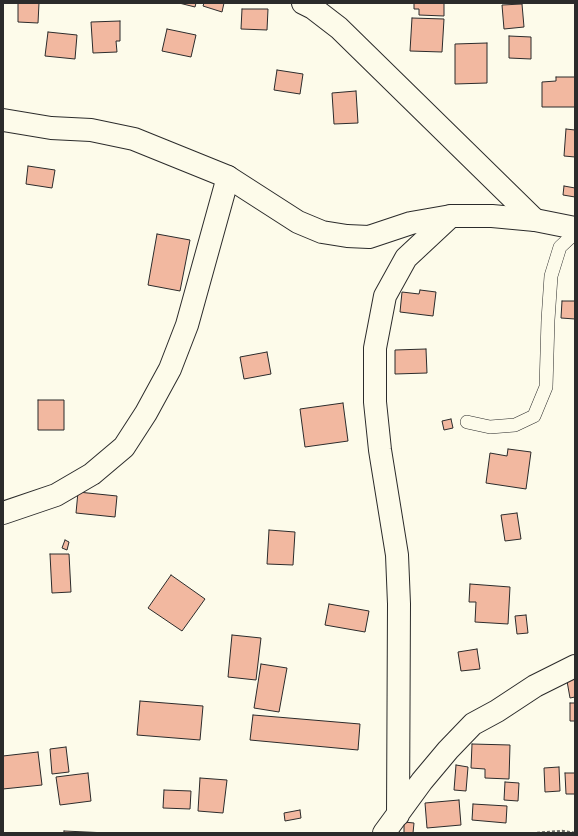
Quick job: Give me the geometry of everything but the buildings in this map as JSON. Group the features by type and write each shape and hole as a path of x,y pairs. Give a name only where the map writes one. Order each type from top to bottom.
{"street":[{"path":"303,3 313,8 339,28 535,220"},
{"path":"3,120 51,128 91,130 134,139 228,177 298,222 322,232 347,236 369,237 411,223 451,216 492,216 535,220 575,228"},
{"path":"3,513 56,495 92,474 124,447 146,413 170,369 187,325 228,177"},
{"path":"398,815 399,604 397,555 380,450 375,402 375,348 385,296 406,258 451,216"},
{"path":"384,833 422,781 448,750 473,724 497,711 536,686 575,666"}],"lane":[{"path":"467,422 490,427 515,425 534,416 546,387 551,276 560,247 575,233"}],"path":[{"path":"537,833 562,831 575,833"}]}
